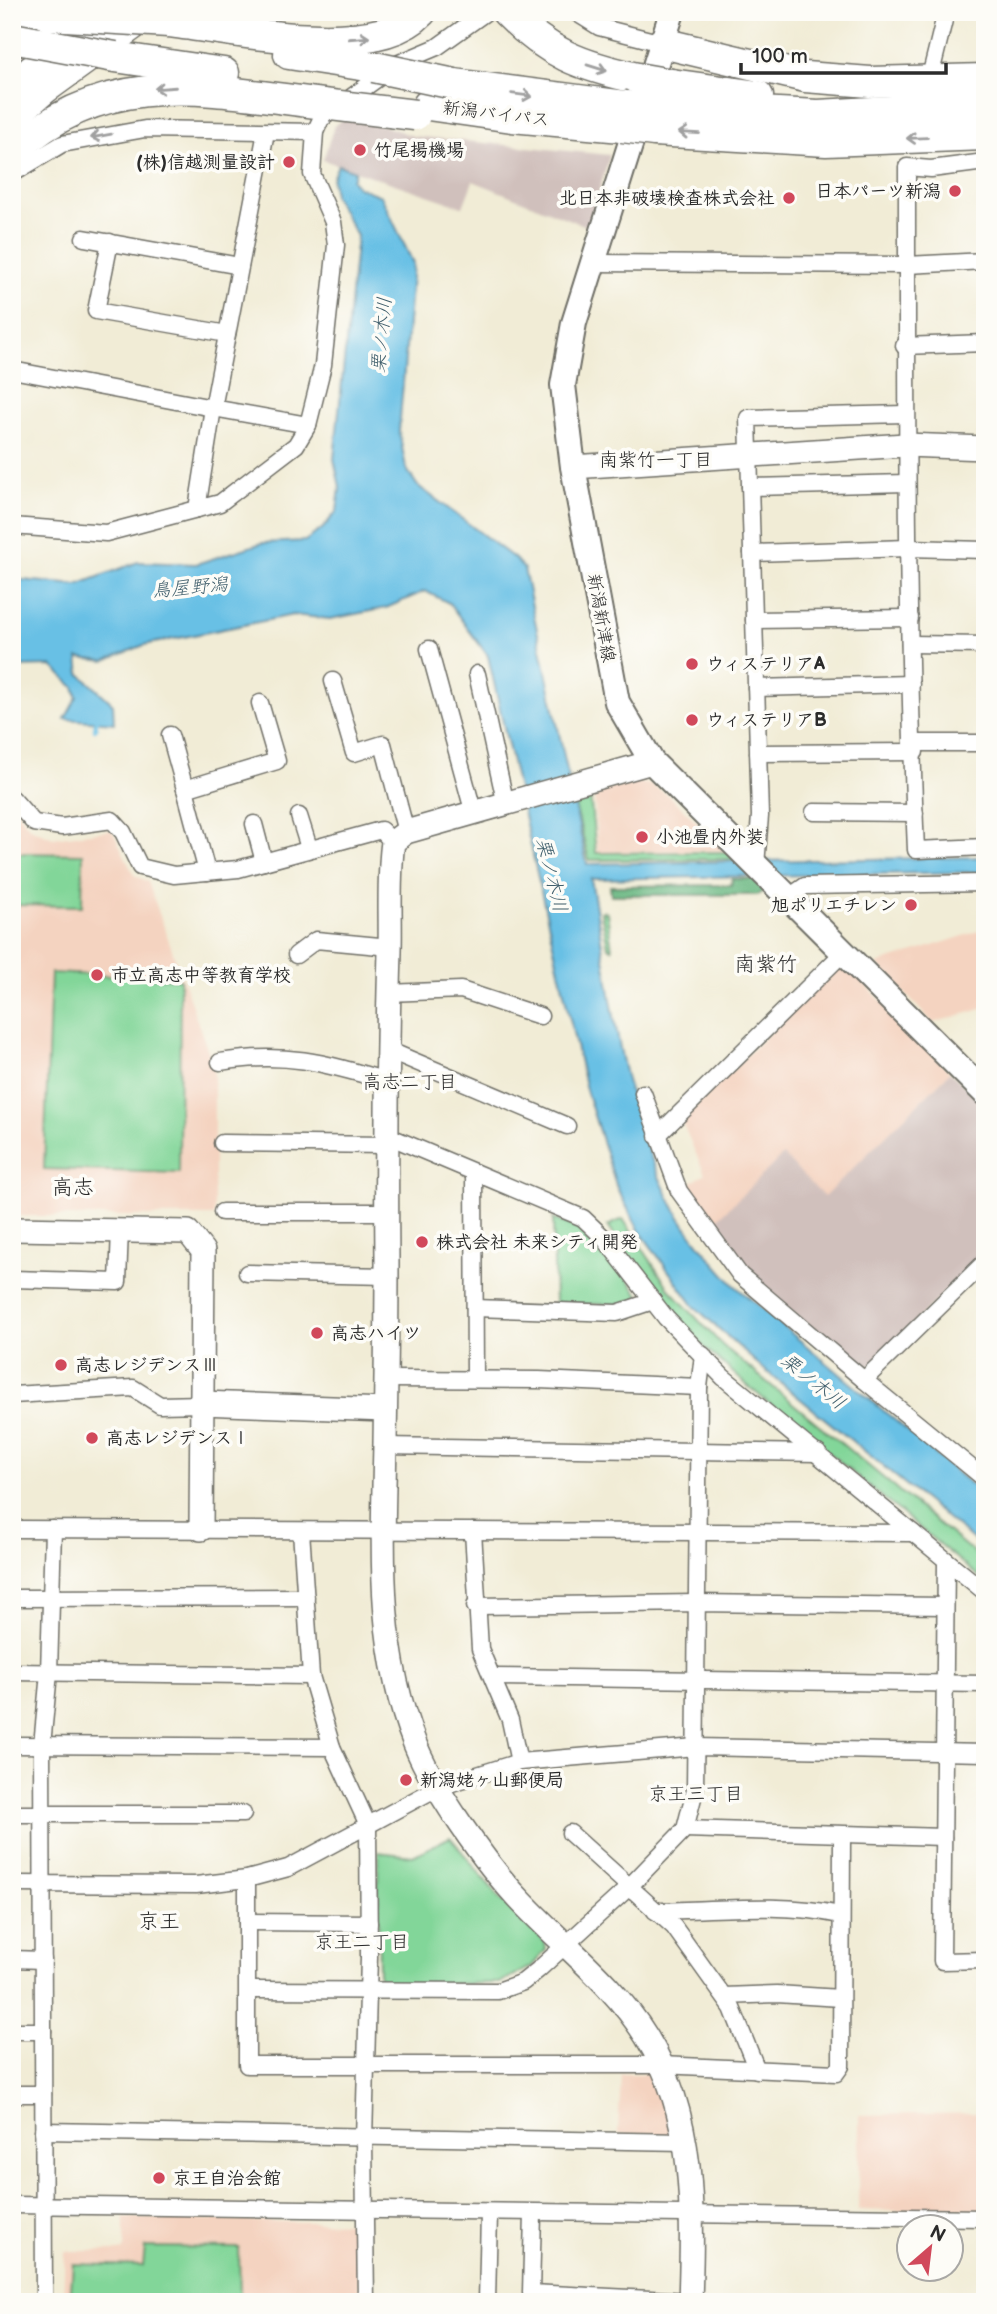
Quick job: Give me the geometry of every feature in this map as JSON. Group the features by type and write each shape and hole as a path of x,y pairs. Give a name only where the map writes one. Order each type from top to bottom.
{"highway":[{"path":"12,85 117,12"},
{"path":"12,53 38,25 157,22 324,40 377,37 406,24 421,12"},
{"path":"513,19 556,53 606,71 637,78 662,107 872,112 985,106"},
{"path":"12,116 45,88 157,22"},
{"name":"新潟バイパス","path":"157,22 624,117"},
{"path":"38,25 115,57 338,99"},
{"path":"662,43 805,77 870,82 985,79"},
{"path":"12,152 45,125 75,110 129,92 172,87 338,99"},
{"name":"新潟バイパス","path":"338,99 421,110 512,117 624,117 662,107 826,141 985,135"}],"main road":[{"name":"新潟新津線","path":"672,12 574,323 564,385 573,467 617,702 652,762 985,1093"}],"street":[{"path":"12,526 106,533 220,503 296,445 308,425 323,365 336,245 333,222 312,174 315,132 321,119 399,63 437,47 486,12"},
{"path":"575,12 599,27 662,43"},
{"path":"932,71 946,12"},
{"path":"742,64 771,58 847,67 932,71 985,66"},
{"path":"12,174 62,144 145,129 315,132"},
{"path":"197,509 266,132"},
{"path":"985,162 931,169 906,167 904,346 916,850 985,847"},
{"path":"84,238 240,266"},
{"path":"110,242 96,311 228,334"},
{"path":"595,263 907,265 985,261"},
{"path":"904,346 985,343"},
{"path":"12,370 308,425"},
{"path":"756,864 760,816 748,418 905,414"},
{"path":"573,467 749,453 905,445 985,447"},
{"path":"750,488 906,483"},
{"path":"752,554 908,548 985,550"},
{"path":"754,620 910,618"},
{"path":"910,644 985,645"},
{"path":"429,649 474,814"},
{"path":"477,674 509,804"},
{"path":"333,681 354,754 383,744 400,837 390,947 386,1140 387,1379 381,1530 387,1637 399,1698 416,1748 471,1839 516,1896 613,1992 647,2037 675,2102 685,2142 693,2216 690,2302 531,2293 533,2213"},
{"path":"756,688 911,684"},
{"path":"185,789 276,761 260,704"},
{"path":"170,735 207,872"},
{"path":"758,753 985,743"},
{"path":"12,798 34,823 62,827 112,820 123,832 140,867 174,875 238,869 382,830 400,837 652,762"},
{"path":"814,813 915,813"},
{"path":"299,816 309,848"},
{"path":"254,824 264,862"},
{"path":"789,897 805,886 985,883"},
{"path":"296,954 316,940 390,947"},
{"path":"657,1136 844,953"},
{"path":"389,993 461,990 540,1016"},
{"path":"388,1049 567,1126"},
{"path":"220,1062 256,1056 313,1060 387,1081"},
{"path":"643,1093 679,1191 740,1275 985,1479"},
{"path":"222,1143 386,1140 474,1172 583,1218 604,1238 653,1301 723,1377 985,1591"},
{"path":"474,1172 475,1379"},
{"path":"222,1212 386,1212"},
{"path":"12,1229 188,1232 203,1251 201,1529"},
{"path":"12,1279 118,1282 120,1229"},
{"path":"864,1380 985,1262"},
{"path":"247,1273 387,1276"},
{"path":"475,1308 617,1313 653,1301"},
{"path":"248,1990 498,1991 523,1982 628,1888 685,1829 695,1790 699,1387 703,1355"},
{"path":"387,1379 475,1379 699,1387"},
{"path":"12,1395 133,1388 160,1405 385,1410"},
{"path":"385,1446 818,1453"},
{"path":"12,1529 913,1533"},
{"path":"44,2302 42,1745 49,1673 53,1529"},
{"path":"301,1531 311,1676 332,1747 368,1825 369,1923 364,2139 366,2302"},
{"path":"473,1531 475,1606 480,1649 510,1720 519,1762"},
{"path":"946,1560 942,1961 985,1960"},
{"path":"12,1598 306,1597"},
{"path":"475,1606 697,1603 945,1606"},
{"path":"12,1672 311,1676"},
{"path":"493,1677 696,1678 985,1685"},
{"path":"12,1745 332,1747"},
{"path":"12,1884 196,1885 247,1879 288,1868 439,1787 519,1762 696,1747 985,1753"},
{"path":"12,1814 243,1814"},
{"path":"685,1829 842,1836 943,1837"},
{"path":"570,1833 674,1927 724,1996 757,2070"},
{"path":"247,1879 247,2065 660,2065 836,2073 841,2066 842,1836"},
{"path":"655,1911 822,1911 840,1916"},
{"path":"247,1922 369,1923"},
{"path":"12,1959 43,1960"},
{"path":"724,1996 777,1994 840,1998"},
{"path":"12,2031 43,2031"},
{"path":"12,2094 43,2094"},
{"path":"44,2131 227,2133 364,2139 685,2142"},
{"path":"12,2205 985,2218"},
{"path":"487,2302 489,2213"}],"shaded area":[{"path":"350,114 413,136 610,155 588,227 473,181 463,207 323,160 334,126"},
{"path":"632,781 651,785 669,796 727,850 598,852 594,793"},
{"name":"市立高志中等教育学校","path":"12,806 30,828 53,838 112,830 134,875 148,882 214,1068 214,1216 12,1216"},
{"path":"985,929 985,1008 933,1023 877,964"},
{"path":"843,961 950,1072 824,1198 709,1227 683,1187 705,1174 681,1120"},
{"path":"950,1072 985,1106 985,1252 863,1373 745,1275 709,1227 783,1155 824,1197"},
{"path":"621,2074 655,2074 676,2126 673,2135 618,2134"},
{"path":"985,2113 985,2213 858,2210 859,2115"},
{"path":"124,2218 357,2223 359,2302 63,2302 65,2251 124,2251"}],"green space":[{"path":"590,795 596,853 730,852 736,859 589,860 574,801"},
{"path":"12,853 83,854 82,906 12,905"},
{"path":"732,879 753,879 764,891 757,895 611,895 610,886 731,885"},
{"path":"601,912 607,913 612,949 608,947"},
{"path":"51,973 180,979 179,1173 44,1169"},
{"path":"553,1219 584,1232 604,1248 639,1295 633,1304 555,1304"},
{"path":"623,1219 670,1290 722,1345 985,1562 985,1582 748,1386 675,1321 644,1282 608,1226"},
{"path":"450,1837 499,1897 545,1942 546,1950 531,1967 499,1983 379,1985 378,1852 413,1856"},
{"path":"145,2247 239,2248 240,2302 70,2302 73,2264 143,2266"}],"water":[{"path":"338,165 355,171 352,180 358,187 381,196 413,263 399,431 406,468 417,485 515,559 524,569 587,864 985,857 985,872 591,879 612,1006 630,1090 656,1171 675,1209 695,1239 734,1285 985,1496 985,1549 760,1366 694,1306 639,1230 617,1188 586,1090 488,656 449,603 425,591 386,608 330,619 293,615 144,645 105,661 78,658 80,674 113,704 114,723 65,719 77,697 74,687 52,666 12,667 12,579 77,585 138,562 196,564 262,543 305,541 323,528 337,511 340,487 334,459 357,236 334,196 332,179"}],"waterway":[{"path":"95,729 96,722"}],"place":[{"name":"竹尾揚機場","path":"360,150"},
{"name":"(株)信越測量設計","path":"289,162"},
{"name":"日本パーツ新潟","path":"955,191"},
{"name":"北日本非破壊検査株式会社","path":"789,198"},
{"name":"ウィステリアA","path":"692,664"},
{"name":"ウィステリアB","path":"692,720"},
{"name":"小池畳内外装","path":"642,837"},
{"name":"旭ポリエチレン","path":"911,905"},
{"name":"市立高志中等教育学校","path":"97,975"},
{"name":"株式会社 未来シティ開発","path":"422,1242"},
{"name":"高志ハイツ","path":"317,1333"},
{"name":"高志レジデンスⅢ","path":"61,1365"},
{"name":"高志レジデンスⅠ","path":"92,1438"},
{"name":"新潟姥ヶ山郵便局","path":"406,1780"},
{"name":"京王自治会館","path":"159,2178"}],"district":[{"name":"南紫竹一丁目","path":"656,460"},
{"name":"南紫竹","path":"766,964"},
{"name":"高志二丁目","path":"410,1082"},
{"name":"高志","path":"73,1187"},
{"name":"京王三丁目","path":"696,1794"},
{"name":"京王","path":"159,1921"},
{"name":"京王二丁目","path":"362,1942"}],"water label":[{"name":"栗ノ木川","path":"382,335"},
{"name":"鳥屋野潟","path":"190,588"},
{"name":"栗ノ木川","path":"551,875"},
{"name":"栗ノ木川","path":"813,1382"}]}
